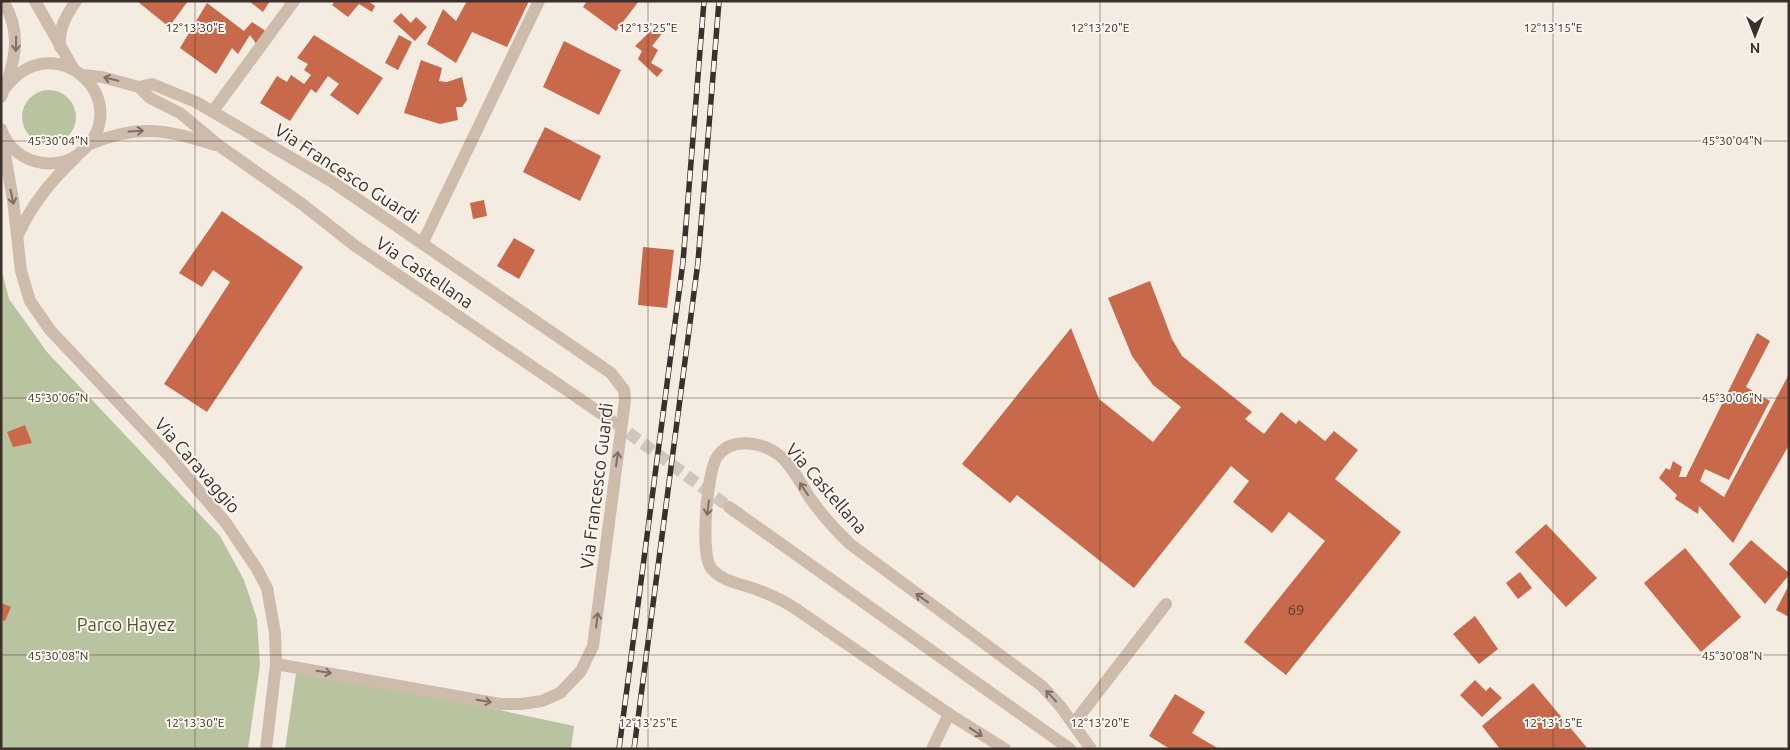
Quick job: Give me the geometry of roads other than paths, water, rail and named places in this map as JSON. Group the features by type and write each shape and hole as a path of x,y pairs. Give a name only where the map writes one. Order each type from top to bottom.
{"street":[{"name":"Via Castellana","path":"3,1 14,25 16,37 15,53 3,92"},
{"name":"Via Castellana","path":"1,130 8,143 17,152 36,162 62,162 77,156 90,144 98,130 100,109 95,91 60,47 35,1"},
{"path":"60,47 59,37 63,22 76,1"},
{"path":"213,111 294,1"},
{"name":"Via Castellana","path":"423,242 539,1"},
{"name":"Via Castellana","path":"3,92 20,71 36,64 55,63 139,87 150,98 180,113 221,147 302,204 354,245 612,421"},
{"name":"Via Francesco Guardi","path":"139,87 152,84 213,111 331,181 423,242 611,373 624,390 625,400 596,629 588,659 572,682 560,693 542,701 500,704 276,664"},
{"name":"Via Caravaggio","path":"1,130 18,235 19,259 24,286 40,318 190,480 226,523 258,569 267,588 272,610 276,664 266,749"},
{"name":"Via Castellana","path":"90,144 113,134 146,130 175,133 221,147"},
{"path":"18,235 35,203 57,175 77,156"},
{"name":"Via Castellana","path":"1005,749 949,714 796,608 768,594 730,581 712,570 706,562 705,528 713,465 724,450 734,444 747,443 779,455 788,464 823,516 850,544 1042,686 1074,723 1091,749"},
{"path":"729,507 1070,749"},
{"path":"1074,723 1166,604"},
{"path":"932,749 949,714"}],"tunnel":[{"path":"614,422 729,507"}],"railway":[{"path":"619,749 683,262 704,1"},
{"path":"634,749 698,262 719,1"}],"park label":[{"name":"Parco Hayez","path":"126,624"}]}
